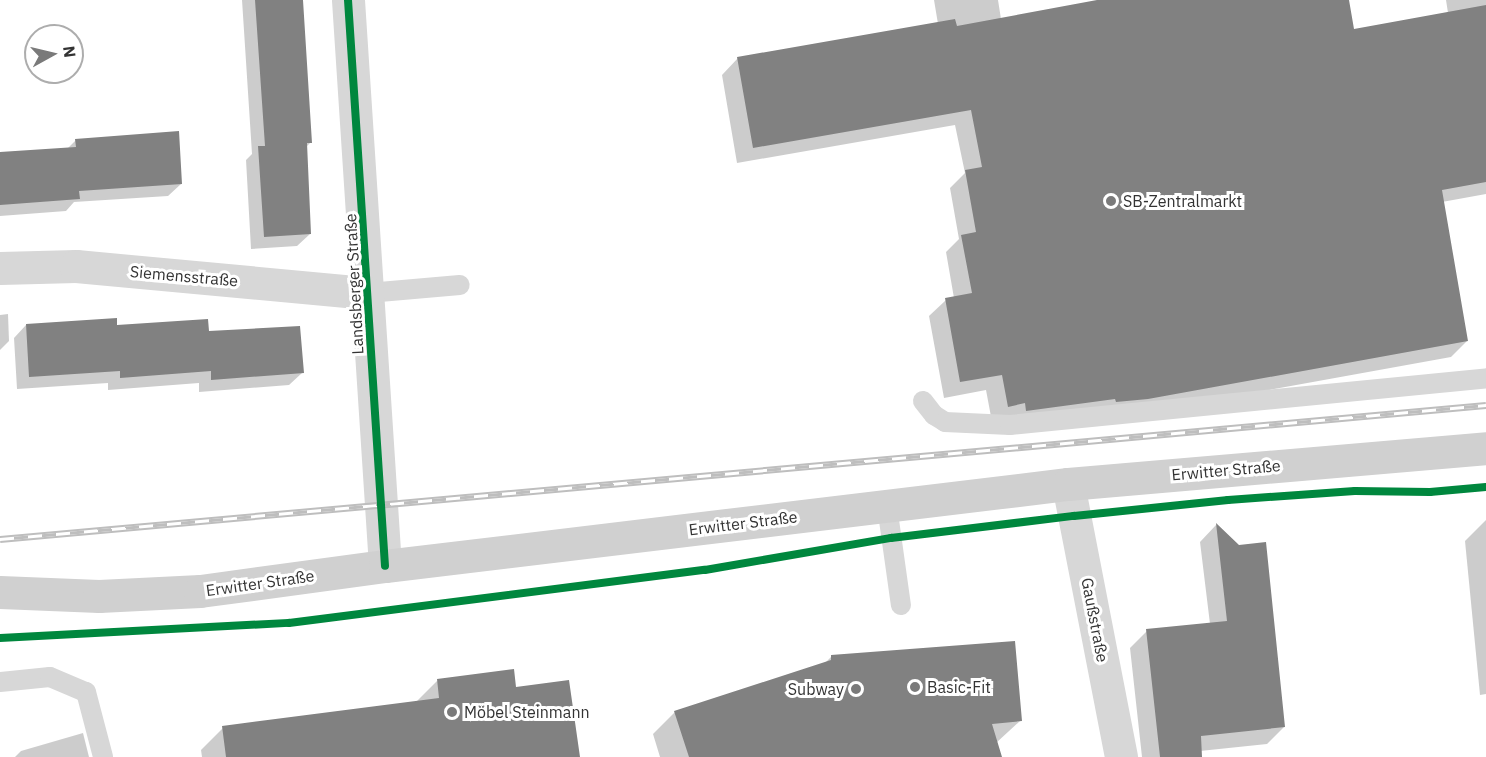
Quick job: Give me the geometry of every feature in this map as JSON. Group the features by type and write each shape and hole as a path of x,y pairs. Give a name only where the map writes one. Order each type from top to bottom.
{"main road":[{"name":"Erwitter Straße","path":"0,592 99,596 200,591 385,566 1068,484 1486,448"}],"street":[{"name":"Landsberger Straße","path":"348,0 385,566"},
{"name":"Siemensstraße","path":"0,268 76,266 368,293"},
{"name":"Gaußstraße","path":"1068,484 1121,757"}],"lane":[{"path":"368,293 460,285"},
{"path":"923,401 934,415 945,422 1010,425 1486,378"},
{"path":"887,506 901,605"},
{"path":"0,682 50,676 86,692 103,757"}],"building":[{"path":"255,0 303,0 312,143 307,143 311,234 264,237 258,146 265,146"},
{"path":"1097,0 1349,0 1354,29 1486,5 1486,182 1442,190 1468,341 1148,399 1116,402 1115,399 1026,411 1025,403 1008,407 1002,375 960,382 945,298 972,293 961,235 976,232 965,170 982,167 971,110 753,148 737,57 955,19 957,26"},
{"path":"179,131 182,184 79,191 80,199 0,205 0,152 76,147 75,139"},
{"path":"117,318 117,325 208,319 209,331 300,326 304,373 211,380 211,371 120,378 120,371 29,377 26,324"},
{"path":"1216,523 1239,545 1266,542 1285,727 1201,736 1202,757 1160,757 1146,629 1227,621"},
{"path":"1015,641 1022,721 992,724 1002,757 689,757 674,711 831,660 831,655"},
{"name":"Möbel Steinmann","path":"514,669 516,687 569,680 580,757 226,757 222,726 439,698 437,679"}],"railway":[{"path":"0,539 1486,405"}],"cycle path":[{"path":"348,0 385,566"},
{"path":"0,638 289,623 705,570 891,538 1074,516 1228,500 1355,491 1430,492 1486,487"}],"place":[{"name":"SB-Zentralmarkt","path":"1111,201"},
{"name":"Basic-Fit","path":"915,687"},
{"name":"Subway","path":"856,689"},
{"name":"Möbel Steinmann","path":"452,712"}]}
